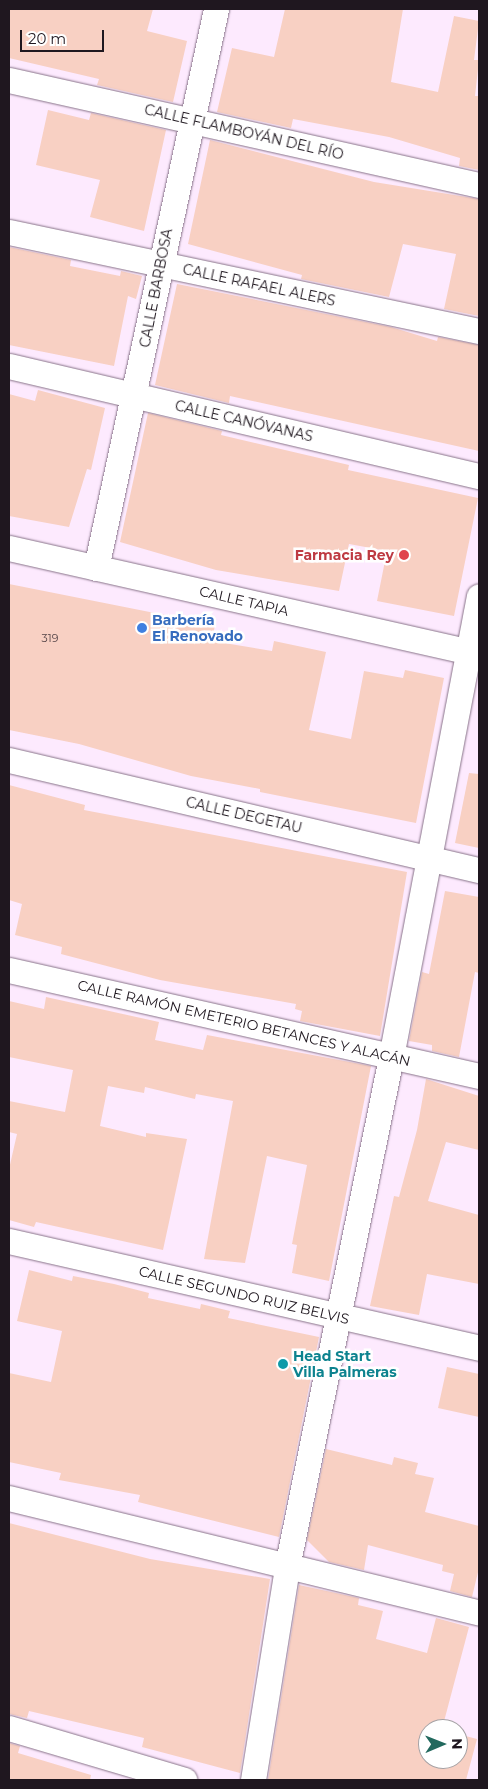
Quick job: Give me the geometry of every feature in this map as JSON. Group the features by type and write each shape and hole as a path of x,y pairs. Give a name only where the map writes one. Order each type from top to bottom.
{"street":[{"name":"CALLE BARBOSA","path":"96,568 135,396 160,264 216,9"},
{"name":"CALLE FLAMBOYÁN DEL RÍO","path":"9,80 479,185"},
{"name":"CALLE RAFAEL ALERS","path":"9,232 479,331"},
{"name":"CALLE CANÓVANAS","path":"9,366 479,476"},
{"name":"CALLE TAPIA","path":"9,548 474,652"},
{"path":"253,1780 287,1567 336,1316 391,1057 428,858 474,652 479,596"},
{"name":"CALLE DEGETAU","path":"9,760 479,870"},
{"name":"CALLE RAMÓN EMETERIO BETANCES Y ALACÁN","path":"9,970 479,1076"},
{"name":"CALLE SEGUNDO RUIZ BELVIS","path":"9,1241 479,1348"},
{"path":"9,1498 479,1613"},
{"path":"9,1728 184,1780"}],"building":[{"path":"9,9 153,9 147,31 187,41 173,102 97,85 99,79 9,58"},
{"path":"285,9 403,9 391,82 438,92 454,16 479,21 474,60 479,60 475,96 479,96 479,170 459,166 460,158 389,137 293,119 291,128 217,112 232,48 274,57"},
{"path":"48,110 89,120 91,113 166,130 144,231 90,217 100,180 36,165"},
{"path":"210,140 374,182 479,199 479,316 444,309 456,254 403,244 389,297 301,279 302,275 188,244"},
{"path":"9,247 71,260 70,266 120,276 121,271 142,276 136,299 128,296 114,366 9,345"},
{"path":"177,284 391,327 437,341 438,337 479,345 479,451 230,396 229,403 155,385"},
{"path":"38,390 105,408 91,470 87,469 69,527 9,516 9,394 35,401"},
{"path":"148,413 222,431 221,435 349,465 348,470 478,498 454,616 377,601 387,551 349,544 339,591 216,570 120,542"},
{"path":"9,584 215,625 212,641 272,651 274,641 326,652 309,730 351,739 364,671 403,678 405,670 444,678 416,823 260,792 260,789 191,776 79,744 9,730"},
{"path":"469,773 479,774 479,848 455,843"},
{"path":"9,785 85,805 84,810 407,872 380,1036 300,1021 302,1011 295,1009 296,1004 160,980 61,954 62,947 15,935 22,904 9,900"},
{"path":"445,891 479,897 479,973 475,972 459,1057 432,1051 432,1045 409,1041 422,972 429,974"},
{"path":"46,997 159,1022 155,1040 203,1050 207,1035 371,1066 329,1281 292,1273 297,1245 292,1244 307,1165 267,1156 245,1263 204,1259 233,1101 196,1094 195,1099 145,1087 144,1093 108,1086 100,1126 146,1137 146,1133 187,1139 163,1250 36,1222 34,1227 9,1220 9,1169 17,1134 9,1132 9,1101 65,1112 73,1070 9,1057 9,1001 44,1009"},
{"path":"426,1079 479,1096 479,1150 446,1142 428,1201 479,1215 479,1284 427,1274 419,1315 370,1306 394,1196 399,1197 417,1130"},
{"path":"29,1270 72,1281 73,1276 114,1284 149,1293 148,1298 200,1309 201,1304 230,1311 228,1318 319,1337 279,1537 138,1502 140,1495 59,1480 61,1473 9,1462 9,1373 51,1382 62,1331 17,1321"},
{"path":"447,1367 479,1374 479,1417 438,1408"},
{"path":"326,1449 392,1465 394,1457 418,1463 415,1474 434,1478 425,1512 479,1526 479,1568 472,1597 450,1591 454,1574 442,1571 443,1565 368,1545 364,1570 329,1562 307,1540"},
{"path":"9,1523 150,1559 270,1579 240,1773 142,1747 144,1738 29,1711 27,1718 9,1714"},
{"path":"299,1585 359,1598 358,1605 383,1611 376,1639 427,1653 436,1618 469,1627 445,1719 418,1719 418,1769 468,1769 468,1737 477,1739 466,1780 268,1780"},
{"path":"9,1743 20,1746 18,1753 91,1775 90,1780 9,1780"}],"place":[{"name":"Farmacia Rey","path":"404,555"},
{"name":"Barbería El Renovado","path":"142,628"},
{"name":"Head Start Villa Palmeras","path":"283,1364"}]}
